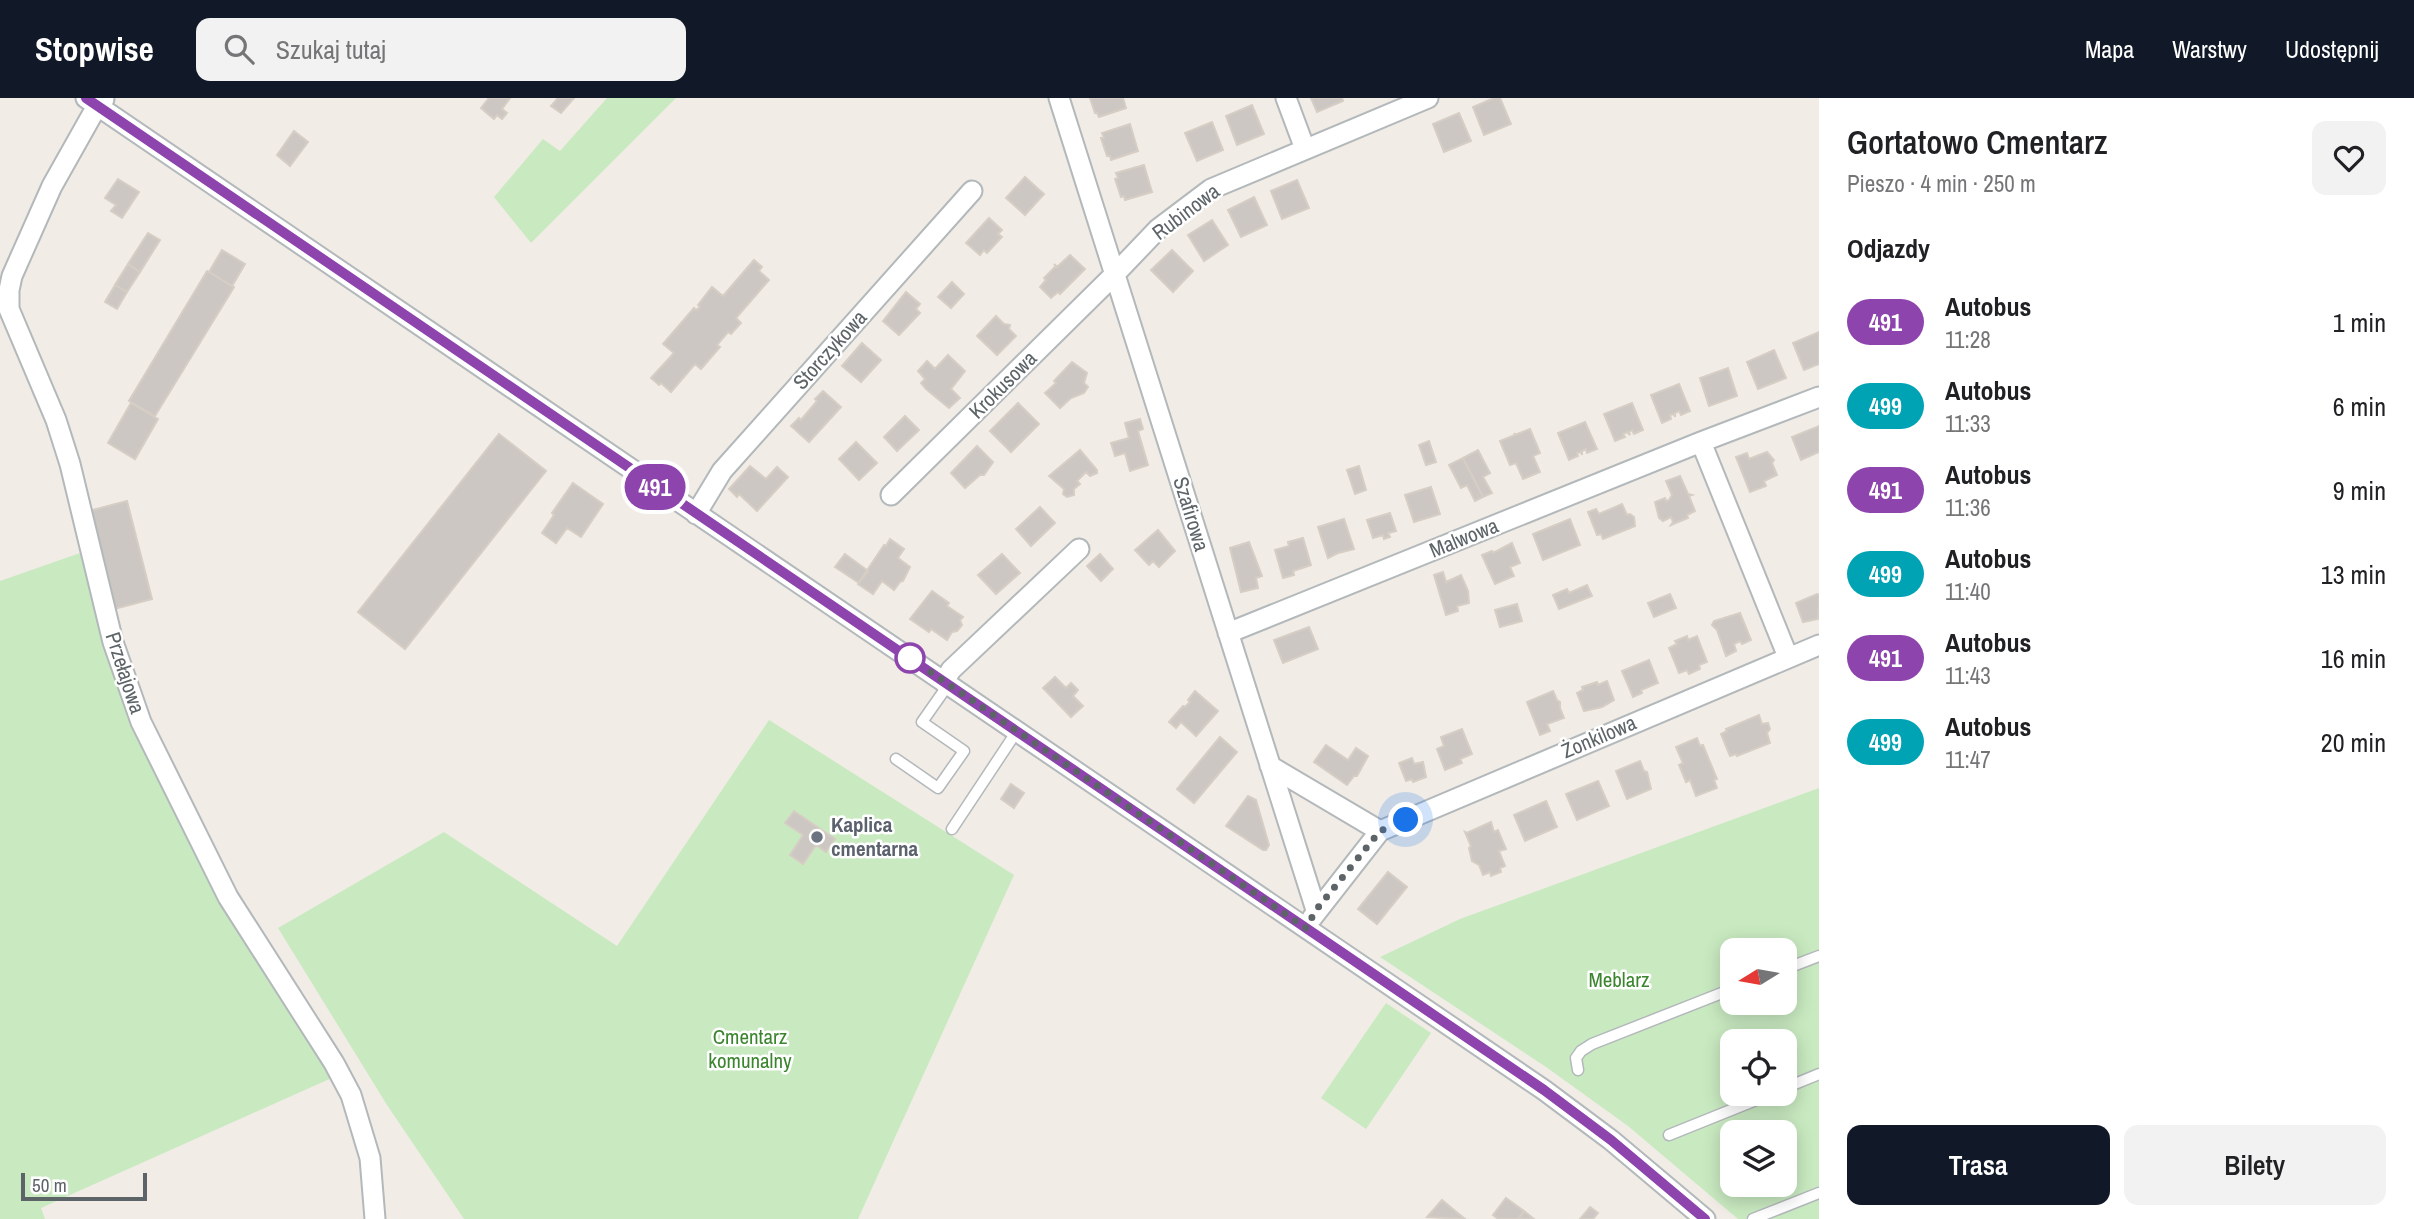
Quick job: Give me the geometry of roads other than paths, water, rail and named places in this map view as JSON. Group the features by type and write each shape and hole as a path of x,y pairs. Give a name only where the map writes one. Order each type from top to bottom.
{"street":[{"name":"Szafirowa","path":"1059,98 1316,910"},
{"path":"1286,98 1306,149"},
{"name":"Rubinowa","path":"1115,274 1158,229 1211,189 1428,98"},
{"path":"96,101 696,514 1544,1090 1611,1140 1705,1219"},
{"name":"Przełajowa","path":"96,101 52,186 12,276 9,309 56,420 70,464 113,642 141,722 228,897 334,1063 351,1096 370,1158 375,1219"},
{"name":"Storczykowa","path":"696,514 722,471 972,191"},
{"name":"Krokusowa","path":"891,495 1115,274"},
{"name":"Malwowa","path":"1228,633 1819,397"},
{"path":"1701,442 1787,657"},
{"path":"946,683 951,670 1079,549"},
{"name":"Żonkilowa","path":"1316,910 1380,831 1819,645"},
{"path":"1270,766 1380,831"},
{"path":"1306,928 1316,910"}],"lane":[{"path":"896,759 938,788 964,751 922,722 946,683"},
{"path":"952,829 1017,731"},
{"path":"1797,964 1819,956"},
{"path":"1578,1070 1575,1062 1578,1054 1592,1044 1720,994"},
{"path":"1797,1083 1819,1074"},
{"path":"1668,1135 1741,1106"},
{"path":"1753,1219 1819,1193"}],"place":[{"name":"Kaplica cmentarna","path":"817,837"}],"park label":[{"name":"Meblarz","path":"1619,980"},
{"name":"Cmentarz komunalny","path":"750,1049"}]}
